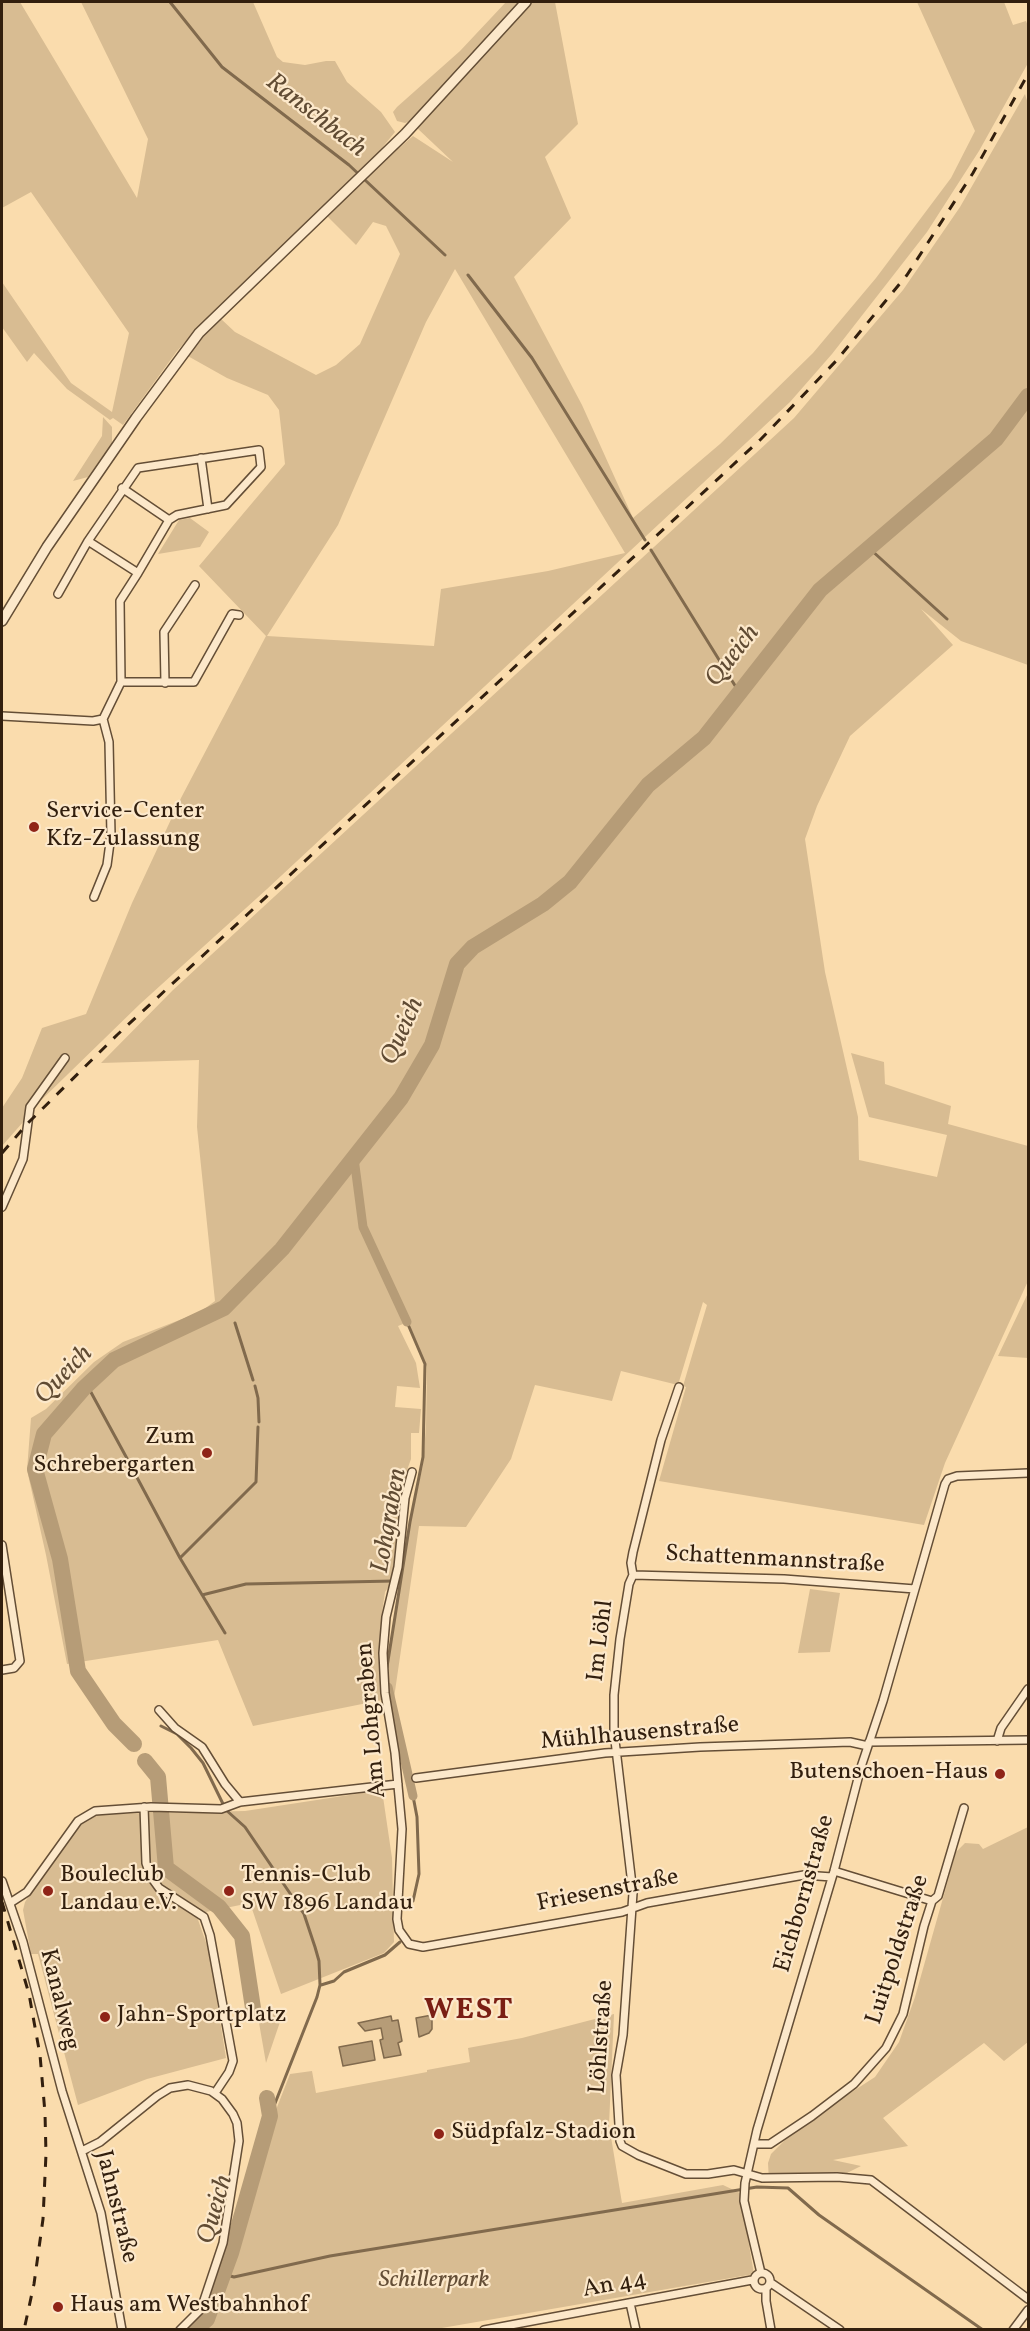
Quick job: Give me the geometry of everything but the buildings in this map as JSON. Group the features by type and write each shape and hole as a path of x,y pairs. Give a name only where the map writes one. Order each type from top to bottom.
{"street":[{"path":"2,621 42,555 136,418 199,333 405,135 526,2"},
{"path":"57,594 122,488 138,468 260,450 261,467 226,505 177,515 169,520 120,601 121,682 103,719 108,742 111,835 107,865 94,897"},
{"path":"201,458 208,509"},
{"path":"122,488 169,520"},
{"path":"88,541 138,573"},
{"path":"165,683 164,632 195,585"},
{"path":"121,682 194,682 232,614 239,615"},
{"path":"2,716 93,721 103,719"},
{"path":"2,1207 22,1159 30,1107 65,1059"},
{"name":"Im Löhl","path":"633,1907 616,1754 614,1695 620,1639 629,1584 633,1575 631,1563 635,1543 661,1440 679,1387"},
{"name":"Am Lohgraben","path":"399,1930 397,1919 402,1845 398,1784 383,1668 384,1628 398,1567 405,1498 412,1472"},
{"name":"Eichbornstraße","path":"761,2273 744,2193 754,2144 948,1479 957,1476 1029,1473"},
{"path":"2,1545 20,1661 14,1668 2,1670"},
{"name":"Schattenmannstraße","path":"633,1575 795,1580 915,1589"},
{"path":"997,1741 1001,1728 1029,1689"},
{"path":"159,1710 175,1728 202,1747 225,1784 240,1802"},
{"name":"Mühlhausenstraße","path":"416,1778 594,1754 700,1747 850,1742 869,1744 1029,1740"},
{"path":"10,1903 27,1892 83,1816 101,1809 229,1808 240,1802 398,1784"},
{"path":"148,1807 148,1870 159,1888 204,1917 210,1935 232,2061 229,2072 215,2093"},
{"name":"Luitpoldstraße","path":"754,2144 770,2144 812,2116 854,2084 879,2056 903,2014 924,1926 932,1901 938,1896 964,1808"},
{"name":"Friesenstraße","path":"399,1930 409,1944 423,1947 622,1912 633,1907 804,1875 833,1874 932,1901"},
{"name":"Kanalweg","path":"2,1881 28,1960 51,2052 75,2130"},
{"name":"Löhlstraße","path":"633,1907 623,2035 616,2075 622,2146 638,2155 686,2174 708,2174 734,2170 747,2175"},
{"path":"82,2151 100,2142 170,2088 196,2086 215,2093 231,2109 239,2141 226,2227 201,2309 180,2330"},
{"name":"Jahnstraße","path":"75,2130 101,2213 122,2330"},
{"path":"747,2175 762,2178 837,2177 871,2180 1029,2299"},
{"path":"771,2330 766,2301 768,2286 769,2278 761,2273 756,2274 752,2280 756,2286 768,2286 840,2330"},
{"name":"An 44","path":"484,2330 752,2280"},
{"path":"630,2303 636,2330"},
{"path":"1013,2330 1029,2310"}],"green space":[{"path":"2,2 20,2 137,198 148,139 81,2 253,2 277,57 283,62 305,65 335,61 347,82 381,112 395,132 344,194 340,191 206,319 177,351 123,425 113,418 110,420 67,389 34,353 27,362 2,327 2,282 71,383 112,412 129,333 31,192 2,208"},
{"path":"506,2 519,2 410,121 405,123 397,121 393,112 397,107 460,51"},
{"path":"532,2 555,2 578,124 545,157 571,218 514,277 582,405 633,518 720,444 813,353 876,278 951,178 975,131 917,2 1004,2 1013,25 1026,21 1028,26 1028,63 979,151 927,232 832,354 790,402 267,889 140,1004 29,1112 2,1146 2,1108 22,1078 42,1028 86,1014 132,903 181,798 266,636 199,566 285,464 279,410 268,395 227,378 186,355 220,318 235,332 316,375 336,365 360,344 400,254 386,226 373,222 356,245 324,213 413,136 453,162 417,128","holes":["455,269 625,553 548,571 441,589 434,646 267,636 338,525 426,322"]},
{"path":"1025,94 1028,104 1028,665 961,641 921,609 953,645 850,736 817,806 805,839 825,972 858,1117 859,1160 937,1177 947,1135 869,1117 851,1053 884,1062 885,1084 951,1106 948,1124 1028,1146 1028,1281 945,1463 924,1525 659,1481 686,1387 683,1386 707,1305 703,1302 678,1385 621,1371 612,1401 535,1385 511,1459 466,1527 419,1526 394,1698 390,1699 388,1667 393,1628 409,1529 423,1465 426,1426 427,1367 408,1322 398,1326 416,1363 420,1388 397,1386 395,1407 421,1409 419,1433 411,1433 411,1459 406,1473 409,1474 394,1579 385,1592 381,1619 382,1700 253,1726 218,1640 67,1664 27,1470 31,1418 46,1409 94,1362 123,1342 200,1312 215,1301 197,1127 199,1060 101,1063 173,990 794,418 903,290 960,207"},
{"path":"103,417 112,427 112,443 88,477 73,481 102,436"},
{"path":"190,518 209,532 200,547 158,554 179,520"},
{"path":"1028,1293 1028,1358 998,1356"},
{"path":"810,1589 840,1593 830,1652 798,1653"},
{"path":"382,1790 392,1858 394,1942 384,1953 281,1994 250,1903 196,1914 209,1951 226,2058 147,2079 78,2105 38,1954 31,1954 23,1910 25,1902 66,1840 84,1818 100,1814 245,1811"},
{"path":"1028,1827 1028,2042 1004,2061 984,2043 883,2118 908,2146 833,2160 861,2166 833,2180 769,2181 768,2163 771,2154 798,2127 875,2077 899,2042 915,1997 956,1852 965,1843 979,1844 983,1849"},
{"path":"279,2013 281,2019 266,2063 258,2017"},
{"name":"Schillerpark","path":"614,2014 609,2125 622,2203 723,2185 740,2193 754,2274 436,2329 202,2330 213,2321 272,2120 290,2074 312,2071 316,2093 470,2062 468,2048 522,2038"}],"shaded area":[{"path":"432,2015 432,2029 429,2033 419,2037 416,2018"},
{"path":"391,2016 392,2021 398,2020 402,2041 398,2043 401,2055 384,2058 380,2040 383,2039 381,2028 365,2031 358,2023"},
{"path":"372,2041 375,2060 343,2066 339,2047"}],"waterway":[{"name":"Ranschbach","path":"170,2 222,67 349,165 445,255"},
{"name":"Ranschbach","path":"468,275 532,358 645,540"},
{"name":"Queich","path":"134,1744 114,1724 78,1671 60,1559 35,1469 44,1434 84,1388 114,1360 224,1308 282,1249 401,1098 432,1045 457,964 473,947 543,904 570,882 648,785 704,738 820,590 996,439 1028,396"},
{"path":"870,549 947,619"},
{"name":"Ranschbach","path":"651,550 739,692"},
{"name":"Lohgraben","path":"354,1158 363,1227 407,1322"},
{"name":"Lohgraben","path":"387,1667 410,1522 423,1457 425,1364 407,1322"},
{"path":"235,1323 253,1380"},
{"path":"87,1385 130,1464"},
{"path":"255,1386 259,1422"},
{"path":"225,1633 180,1558 256,1482 258,1427"},
{"path":"133,1470 180,1558"},
{"path":"202,1595 246,1584 394,1581"},
{"name":"Lohgraben","path":"388,1687 413,1796"},
{"path":"161,1726 177,1734 203,1763 226,1810 245,1827 304,1914 319,1961 320,1985 317,1997 270,2116"},
{"name":"Queich","path":"145,1761 158,1777 166,1868 219,1907 242,1936 253,2008"},
{"name":"Lohgraben","path":"413,1796 417,1817 419,1874 413,1901"},
{"name":"Lohgraben","path":"321,1985 334,1981 344,1972 385,1955 400,1942"},
{"name":"Queich","path":"195,2330 207,2319 231,2253 270,2116 267,2098"},
{"path":"223,2274 234,2277 330,2256 757,2187 788,2188 819,2215 983,2330"}],"railway":[{"path":"2,1153 28,1123 117,1035 761,439 836,361 907,275 973,173 1028,74"},
{"path":"2,1902 29,1994 40,2055 45,2113 43,2219 34,2284 24,2330"}],"place":[{"name":"Service-Center Kfz-Zulassung","path":"34,827"},
{"name":"Zum Schrebergarten","path":"207,1453"},
{"name":"Butenschoen-Haus","path":"1000,1774"},
{"name":"Bouleclub Landau e.V.","path":"48,1891"},
{"name":"Tennis-Club SW 1896 Landau","path":"229,1891"},
{"name":"Jahn-Sportplatz","path":"105,2017"},
{"name":"Südpfalz-Stadion","path":"439,2134"},
{"name":"Haus am Westbahnhof","path":"58,2307"}],"district":[{"name":"WEST","path":"469,2012"}]}
